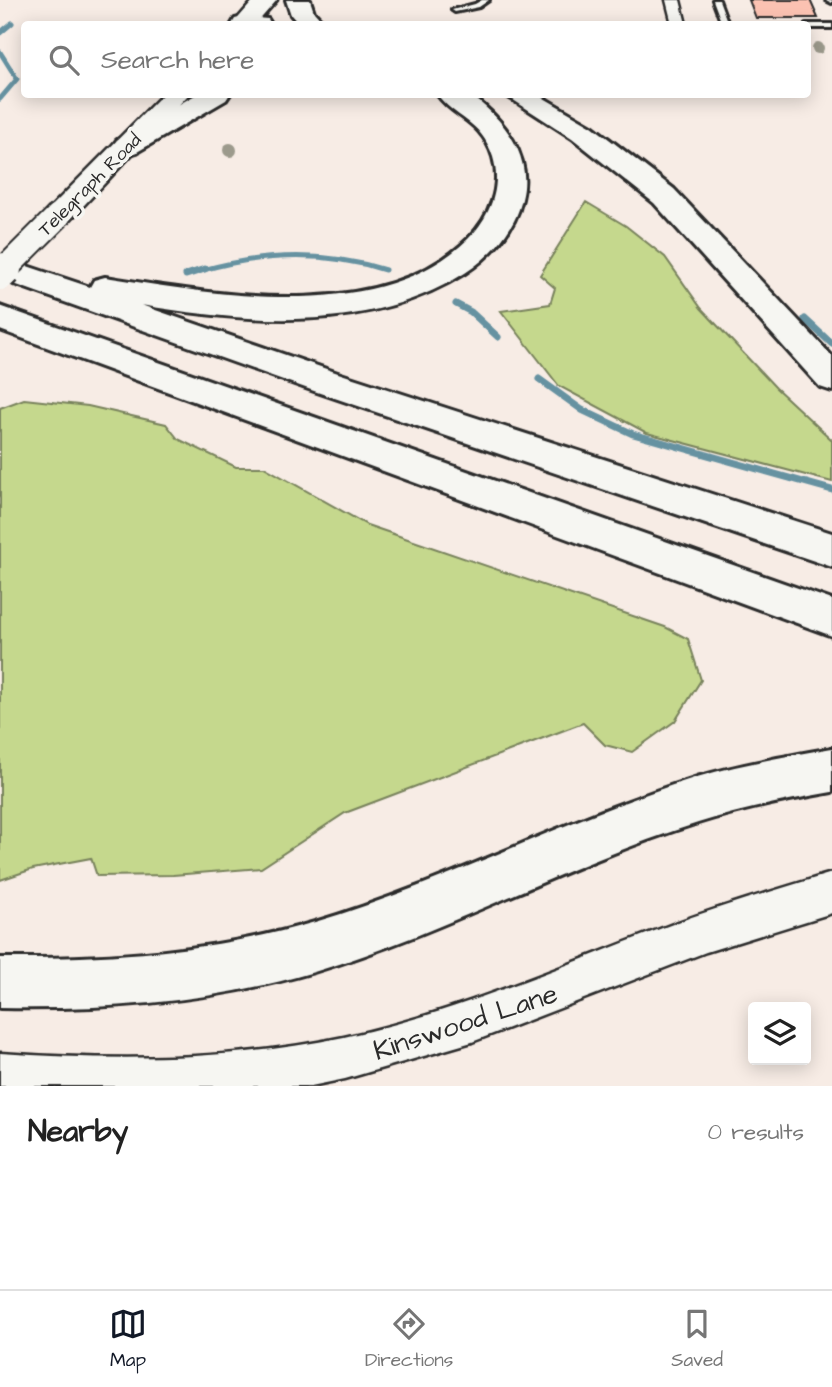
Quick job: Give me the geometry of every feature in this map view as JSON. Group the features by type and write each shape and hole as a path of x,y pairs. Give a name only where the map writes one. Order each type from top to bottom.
{"highway":[{"path":"298,0 303,15 310,21"},
{"path":"127,146 210,98"},
{"path":"4,272 193,302 267,308 351,303 421,284 475,251 498,224 509,194 509,166 498,136 475,112 456,98"},
{"path":"524,98 582,132 664,196 832,378"},
{"path":"4,272 832,550"},
{"path":"0,318 832,618"},
{"path":"0,983 103,982 173,976 247,964 315,947 387,922 598,835 677,806 768,782 832,770"}],"main road":[{"path":"247,21 266,0"},
{"name":"Telegraph Road","path":"4,272 173,98"}],"street":[{"path":"674,0 678,21"},
{"name":"Kinswood Lane","path":"0,1075 66,1083 156,1083 244,1077 323,1063 433,1034 568,988 707,931 832,893"}],"lane":[{"path":"455,10 477,6 486,0"},
{"path":"716,0 724,21"},
{"path":"811,26 832,26"},
{"path":"811,33 832,33"}],"green space":[{"path":"586,202 626,226 665,257 701,308 776,388 832,440 832,482 647,433 559,386 501,311 550,304 555,288 540,275"},
{"path":"24,399 88,406 166,424 178,439 236,467 264,467 367,525 665,627 688,639 701,680 675,721 632,752 605,745 583,723 345,813 261,868 173,875 97,876 91,858 33,869 0,880 0,408"}],"building":[{"path":"749,0 810,0 818,18 756,18"}],"waterway":[{"path":"0,33 12,23"},
{"path":"0,52 17,79 0,99"},
{"path":"199,271 246,260 292,256 339,259 385,270"},
{"path":"186,275 205,269"},
{"path":"456,304 471,312 498,337"},
{"path":"805,319 832,344"},
{"path":"539,379 582,410 633,434 832,490"}]}
